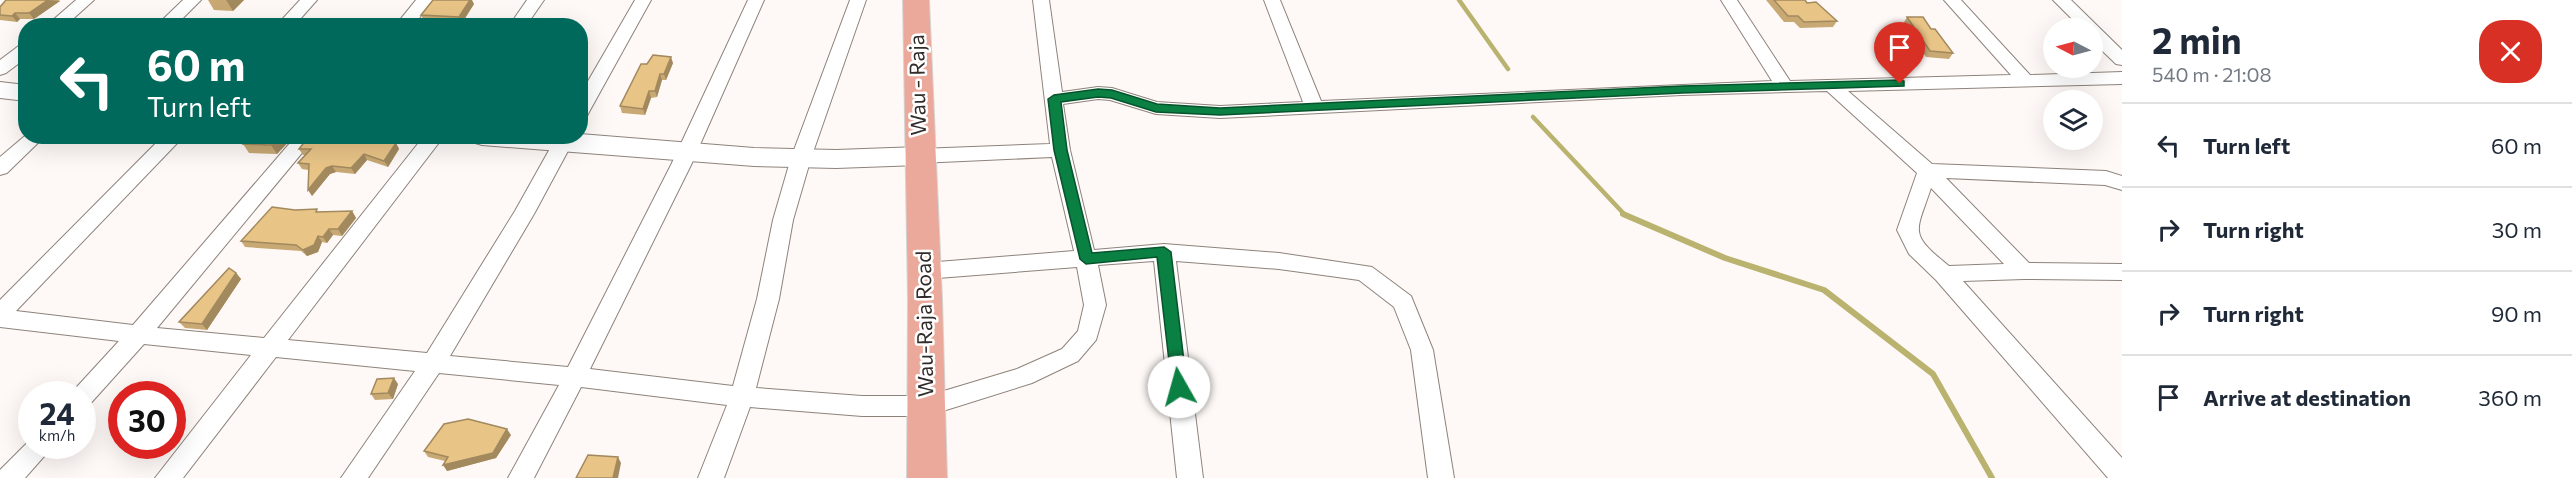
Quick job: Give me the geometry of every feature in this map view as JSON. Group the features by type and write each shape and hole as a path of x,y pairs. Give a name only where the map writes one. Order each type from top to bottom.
{"main road":[{"name":"Wau - Raja","path":"916,0 919,163"},
{"name":"Wau-Raja Road","path":"919,163 925,271 927,478"}],"street":[{"path":"64,18 86,0"},
{"path":"173,18 193,0"},
{"path":"292,18 309,0"},
{"path":"410,18 425,0"},
{"path":"523,18 536,0"},
{"path":"588,98 643,0"},
{"path":"521,478 575,377 681,165 756,0"},
{"path":"711,478 742,397 768,299 783,220 801,158 858,0"},
{"path":"0,316 140,334 575,377 742,397 862,406 927,406 1024,376 1070,355 1088,334 1095,305 1060,150 1041,0"},
{"path":"1272,0 1314,107"},
{"path":"1729,0 1785,87"},
{"path":"1952,0 2026,81"},
{"path":"2061,0 2079,18"},
{"path":"2103,42 2122,60"},
{"path":"0,69 18,55"},
{"path":"1054,99 1098,93 1112,94 1156,108 1220,111 1785,87 2122,78"},
{"path":"1832,86 1927,171 2024,271"},
{"path":"0,90 18,92"},
{"path":"588,142 754,157 919,163 1060,150"},
{"path":"0,168 27,144"},
{"path":"0,316 167,144"},
{"path":"96,382 140,334 231,223 300,144"},
{"path":"168,478 429,144"},
{"path":"354,478 433,363 524,214 563,144"},
{"path":"1927,171 2106,178 2122,183"},
{"path":"1927,171 1907,231 1908,238 1944,274 2122,476"},
{"path":"1164,252 1190,478"},
{"path":"925,271 1164,252 1279,261 1364,273 1403,302 1422,350 1441,478"},
{"path":"1944,274 2024,271 2122,272"},
{"path":"9,478 26,459"}],"building":[{"path":"6,0 48,0 29,13 15,13 12,16 0,15 0,7"},
{"path":"433,0 470,0 459,17 421,15"},
{"path":"1774,0 1816,2 1837,21 1804,22 1798,16 1788,16"},
{"path":"1907,17 1923,17 1953,53 1930,51"},
{"path":"653,55 671,57 664,74 660,74 655,91 649,91 643,109 620,106 641,64 647,64"},
{"path":"303,144 395,144 384,161 364,154 351,168 332,166 326,168 308,190 309,164 298,163 311,149 299,149"},
{"path":"272,207 295,210 317,209 316,212 352,211 338,229 329,229 323,237 318,236 314,245 303,250 296,245 241,241"},
{"path":"229,268 236,273 202,324 179,322"},
{"path":"394,378 388,393 371,394 377,379"},
{"path":"468,419 507,429 493,453 443,465 448,457 424,451 444,424"},
{"path":"588,455 618,457 613,478 576,478"}],"waterway":[{"path":"1459,0 1508,69"},
{"path":"1533,117 1625,215"},
{"path":"1625,215 1725,258 1824,290 1933,374 1992,478"}],"route":[{"path":"1179,387 1164,252 1086,259 1060,150 1054,99 1098,93 1112,94 1156,108 1220,111 1682,89 1900,84"}]}
